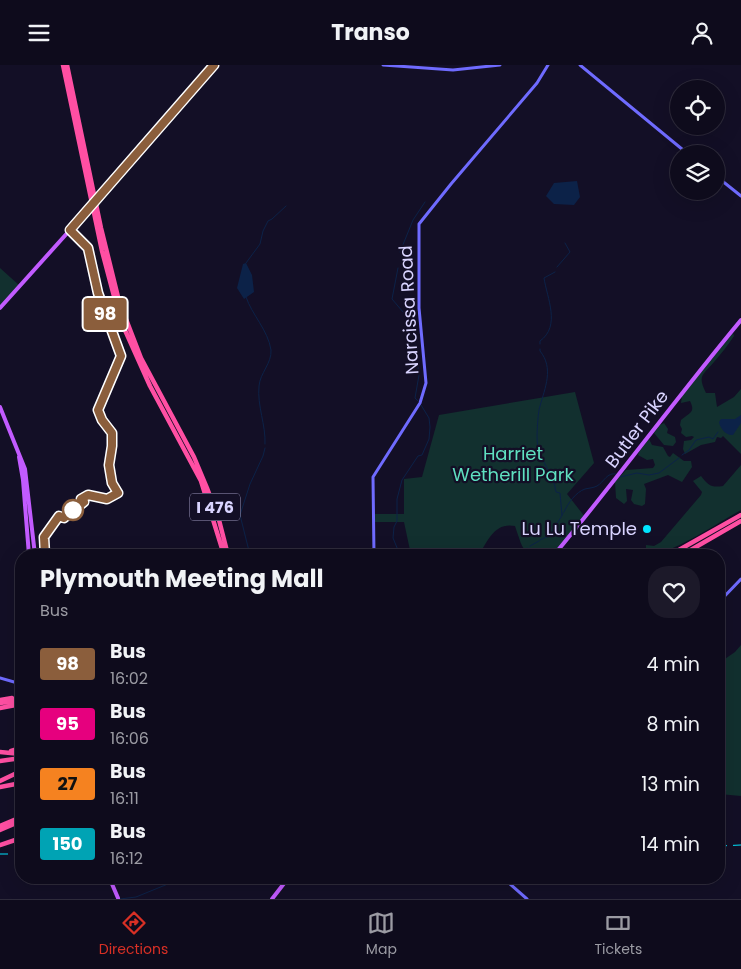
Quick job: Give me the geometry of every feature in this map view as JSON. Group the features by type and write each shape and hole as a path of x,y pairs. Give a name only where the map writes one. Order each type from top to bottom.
{"highway":[{"name":"I 476","path":"63,65 102,251 120,319 150,386 193,459 216,523 222,549"},
{"name":"I 476","path":"67,65 101,228 119,301 144,364 215,506 226,549"},
{"path":"681,549 741,515"},
{"path":"692,549 741,521"},
{"path":"0,701 15,699"},
{"path":"0,708 15,706"},
{"path":"0,752 15,750"},
{"path":"7,752 15,755"},
{"path":"0,761 15,759"},
{"path":"0,781 15,774"},
{"path":"0,787 15,784"},
{"path":"0,828 15,822"},
{"path":"0,845 15,840"}],"main road":[{"path":"0,308 88,211 214,65"},
{"name":"Butler Pike","path":"559,549 619,475 692,379 741,320"},
{"path":"0,407 23,461 27,479 34,549"},
{"path":"18,452 23,480 29,549"},
{"path":"113,884 118,899"},
{"path":"272,899 284,884"}],"street":[{"path":"384,65 453,70 500,65"},
{"path":"580,65 677,145"},
{"name":"Narcissa Road","path":"374,549 373,477 420,403 426,383 419,308 420,224 450,184 537,83 547,66"},
{"path":"725,183 741,196"},
{"path":"725,596 741,579"},
{"path":"0,678 15,682"},
{"path":"510,884 527,899"}],"green space":[{"path":"0,268 20,286 0,308"},
{"path":"733,333 734,336 729,343 702,376 702,382 706,393 715,393 717,407 734,397 741,389 741,454 723,436 721,438 717,437 715,442 701,445 685,454 683,449 684,441 691,440 694,437 686,437 681,433 681,420 692,410 690,401 681,403 682,396"},
{"name":"Harriet Wetherill Park","path":"575,392 594,463 567,494 585,517 559,549 525,549 515,526 508,525 497,529 483,549 410,549 404,522 373,522 373,514 404,514 404,479 422,477 439,415"},
{"path":"664,423 668,429 667,433 675,437 676,442 673,446 664,445 654,433"},
{"path":"649,439 652,445 663,447 668,456 670,457 673,453 684,461 691,461 692,467 682,482 668,475 644,484 646,489 645,504 642,506 634,504 631,500 633,490 626,489 627,501 624,504 616,498 615,482 626,470 653,468 655,465 653,459 647,460 638,455"},
{"path":"741,465 741,510 674,548 646,549 646,545 654,546 661,542 701,495 702,492 693,481 701,476 710,485 715,487 723,486"},
{"path":"741,645 741,796 725,795 725,659"}],"water":[{"path":"577,181 580,197 574,205 554,204 546,196 554,183"},
{"path":"246,263 252,275 254,292 244,299 237,288 243,264"},
{"path":"741,415 741,423 733,435 724,431 719,422 721,419 735,419"}],"waterway":[{"path":"400,252 413,220 425,202"},
{"path":"246,263 260,244 268,221 286,206"},
{"path":"557,267 570,252 565,243"},
{"path":"398,268 392,299 409,319 413,329 419,375 415,398 418,401"},
{"path":"540,344 540,341 550,328 551,320 550,303 544,278 555,272"},
{"path":"246,297 267,336 271,350 270,359 261,377 259,386 259,401 265,444"},
{"path":"540,349 547,364 547,378 539,412 537,444 555,485 556,492 560,493 562,515"},
{"path":"398,549 393,538 394,527 397,521 397,499 402,480 418,456 422,455 429,439 429,418 421,405"},
{"path":"682,455 689,450 696,440 709,437 713,439 718,432"},
{"path":"248,549 240,515 265,448"},
{"path":"620,477 637,473 649,475 659,473 679,458"},
{"path":"564,512 575,495 585,489 597,486 610,474 616,474"},
{"path":"540,540 551,535 563,513"},
{"path":"530,546 539,541"},
{"path":"120,899 136,897 168,884"}],"railway":[{"path":"725,846 741,845"},
{"path":"0,854 15,854"}],"bus line":[{"name":"98","path":"44,549 44,537 46,532 60,515 64,518 84,502 81,499 88,495 94,495 110,499 118,493 113,487 109,465 112,433 102,420 98,410 121,356 94,280 88,248 70,230 143,147 175,107 214,65"}],"place":[{"name":"Lu Lu Temple","path":"647,529"}]}
